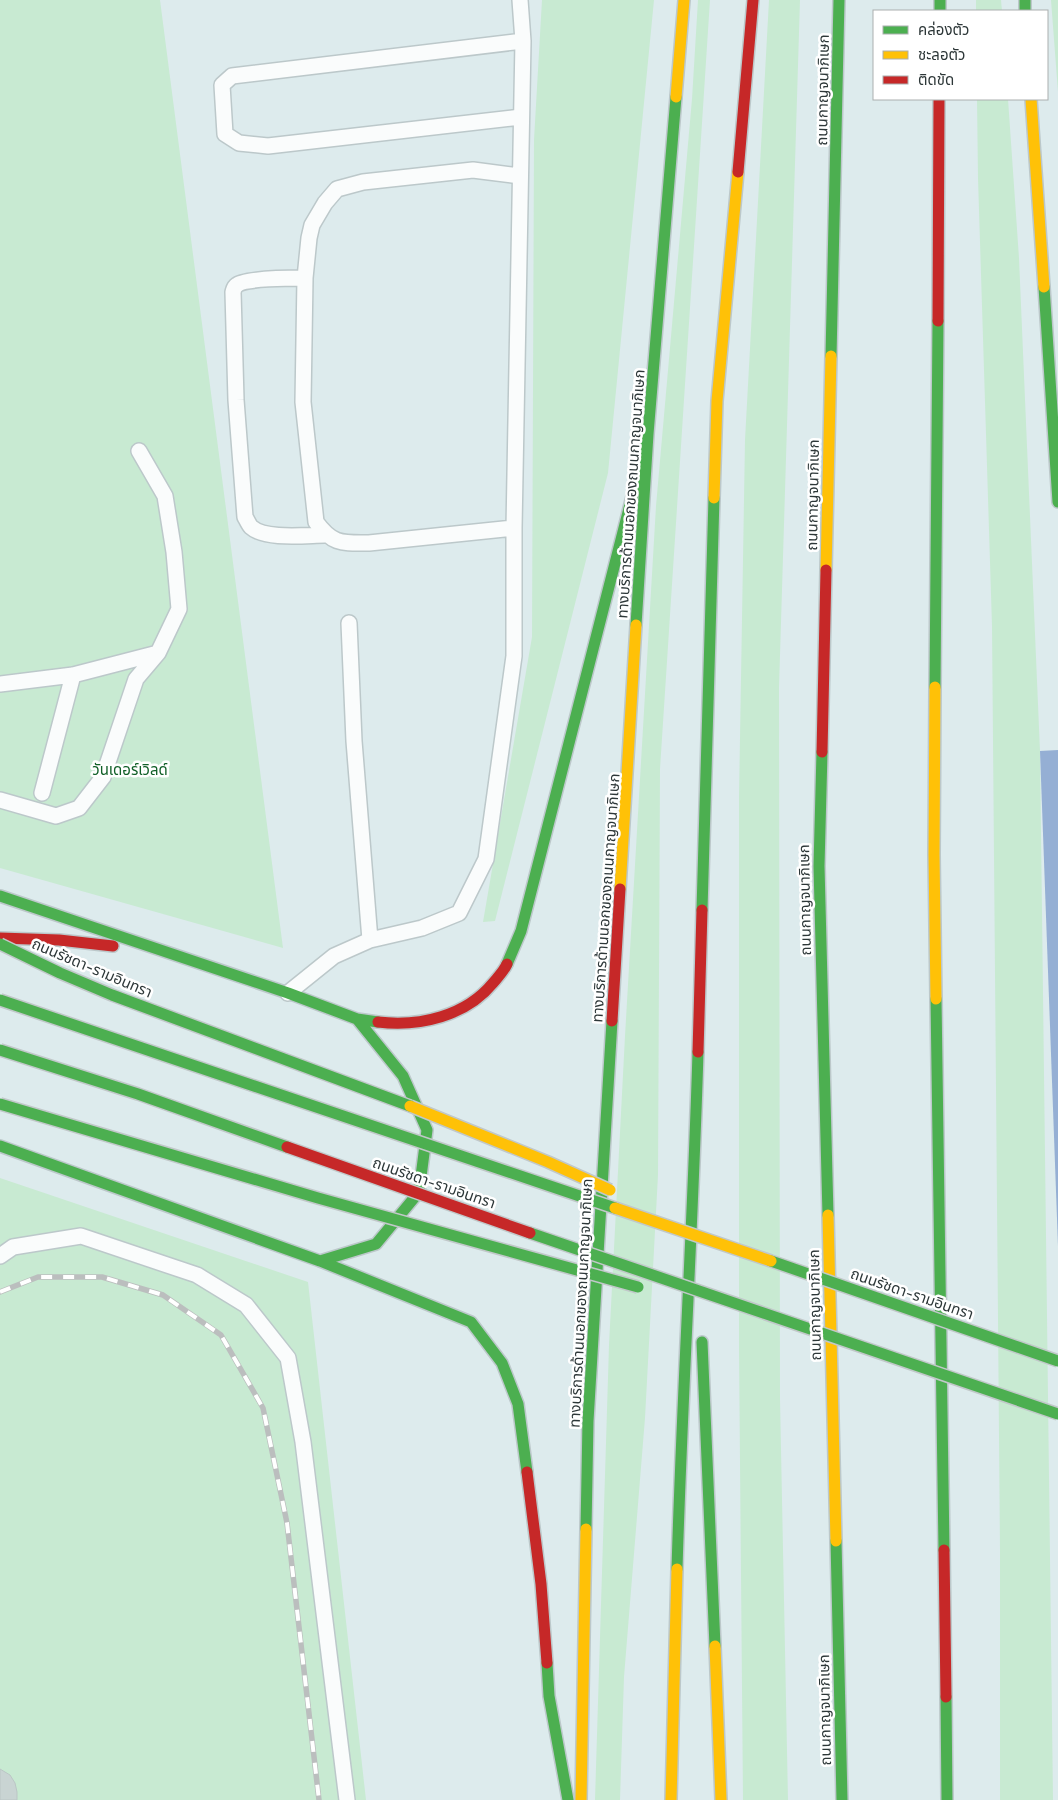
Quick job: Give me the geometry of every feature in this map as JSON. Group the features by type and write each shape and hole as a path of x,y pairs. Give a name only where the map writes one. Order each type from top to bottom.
{"main road":[{"name":"ทางบริการด้านนอกของถนนกาญจนาภิเษก","path":"580,1800 588,1422 648,434 684,0"},
{"path":"671,1800 679,1494 695,1168 717,401 753,0"},
{"name":"ถนนกาญจนาภิเษก","path":"839,0 819,866 842,1800"},
{"path":"939,100 934,856 947,1800"},
{"path":"1031,100 1058,502"},
{"path":"0,896 288,993 357,1019 397,1024 427,1021 457,1011 483,995 505,968 521,931 590,668 648,434"},
{"path":"0,938 94,943 192,960"},
{"name":"ถนนรัชดา-รามอินทรา","path":"0,944 60,973 112,995 389,1097 539,1159 620,1195"},
{"name":"ถนนรัชดา-รามอินทรา","path":"0,1000 756,1256 1058,1361"},
{"path":"320,1262 376,1244 419,1192 427,1130 403,1076 357,1019"},
{"name":"ถนนรัชดา-รามอินทรา","path":"0,1050 138,1094 485,1217 1058,1414"},
{"path":"0,1104 388,1219 645,1289"},
{"path":"0,1146 320,1262 471,1322 502,1363 518,1404 541,1584 549,1696 568,1800"},
{"path":"695,1168 700,1304"},
{"name":"ถนนรัชดา-รามอินทรา","path":"647,1207 756,1256"},
{"name":"ถนนรัชดา-รามอินทรา","path":"674,1296 857,1345"},
{"path":"702,1333 721,1800"}],"lane":[{"path":"288,993 334,956 370,940 422,928 459,913 486,859 514,656 514,528 524,41 520,0"},
{"path":"521,117 268,146 239,143 225,134 222,85 232,76 524,41"},
{"path":"514,528 345,544 325,534 316,522 303,402 305,278 312,225 325,203 337,189 363,182 473,170 520,176"},
{"path":"305,278 247,281 238,284 233,292 236,400 245,517 251,527 262,533 278,536 325,534"},
{"path":"0,800 56,816 79,808 102,777 136,679 158,653 179,609 165,496 139,451"},
{"path":"349,623 354,740 370,940"},
{"path":"0,684 73,675 158,653"},
{"path":"42,793 73,675"},
{"path":"0,1256 13,1247 81,1236 197,1275 246,1304 288,1358 303,1442 346,1800"}],"green space":[{"name":"วันเดอร์เวิลด์","path":"0,0 160,0 283,948 0,868"},
{"path":"542,0 654,0 608,473 495,921 483,922 532,637 534,140"},
{"path":"698,0 710,0 660,769 658,1175 645,1418 624,1677 620,1800 595,1800 609,1345 625,1036 656,506 692,99"},
{"path":"769,0 800,0 779,688 780,1399 788,1800 743,1800 739,1349 739,798 745,440"},
{"path":"976,0 1001,0 1002,10 976,10"},
{"path":"1051,0 1058,0 1058,92"},
{"path":"977,100 1008,100 1019,258 1040,751 1053,1800 1000,1800 1000,1550 992,626"},
{"path":"0,1178 308,1282 366,1800 0,1800"}],"water":[{"path":"1058,750 1058,1246 1040,751"}],"building":[{"path":"0,1769 10,1775 15,1783 17,1800 0,1800"}],"railway":[{"path":"0,1292 38,1277 102,1277 163,1295 221,1335 263,1408 287,1523 319,1800"}],"traffic: fast":[{"path":"831,356 839,0"},
{"path":"940,0 940,10"},
{"path":"1025,0 1025,10"},
{"path":"636,625 648,434 676,97"},
{"path":"1044,287 1058,502"},
{"path":"935,687 938,321"},
{"path":"507,964 521,931 648,434"},
{"path":"702,910 714,498"},
{"path":"822,752 819,866 828,1215"},
{"path":"0,896 288,993 357,1019 378,1022"},
{"path":"0,944 60,973 112,995 410,1106"},
{"path":"936,999 944,1550"},
{"path":"0,1000 615,1208"},
{"path":"320,1261 376,1244 419,1192 427,1130 403,1076 357,1019"},
{"path":"586,1529 588,1421 612,1021"},
{"path":"0,1050 138,1094 287,1147"},
{"path":"677,1569 698,1052"},
{"path":"0,1104 318,1198 638,1287"},
{"path":"0,1146 320,1261 471,1322 502,1363 518,1404 527,1472"},
{"path":"530,1233 1058,1414"},
{"path":"771,1261 1058,1361"},
{"path":"702,1342 715,1646"},
{"path":"836,1541 842,1800"},
{"path":"547,1663 549,1696 568,1800"},
{"path":"946,1697 947,1800"}],"traffic: slow":[{"path":"676,97 684,0"},
{"path":"1031,100 1044,287"},
{"path":"714,498 717,401 738,172"},
{"path":"826,570 831,356"},
{"path":"620,889 636,625"},
{"path":"935,687 934,855 936,999"},
{"path":"410,1106 548,1162 610,1190"},
{"path":"615,1208 771,1261"},
{"path":"828,1215 836,1541"},
{"path":"581,1800 586,1529"},
{"path":"671,1800 677,1569"},
{"path":"715,1646 721,1800"}],"traffic: jam":[{"path":"738,172 753,0"},
{"path":"938,321 939,100"},
{"path":"822,752 826,570"},
{"path":"612,1021 620,889"},
{"path":"698,1052 702,910"},
{"path":"0,938 59,940 113,946"},
{"path":"378,1022 410,1023 426,1021 456,1011 470,1004 482,994 501,974 507,964"},
{"path":"287,1147 530,1233"},
{"path":"527,1472 541,1584 547,1663"},
{"path":"944,1550 946,1697"}]}
